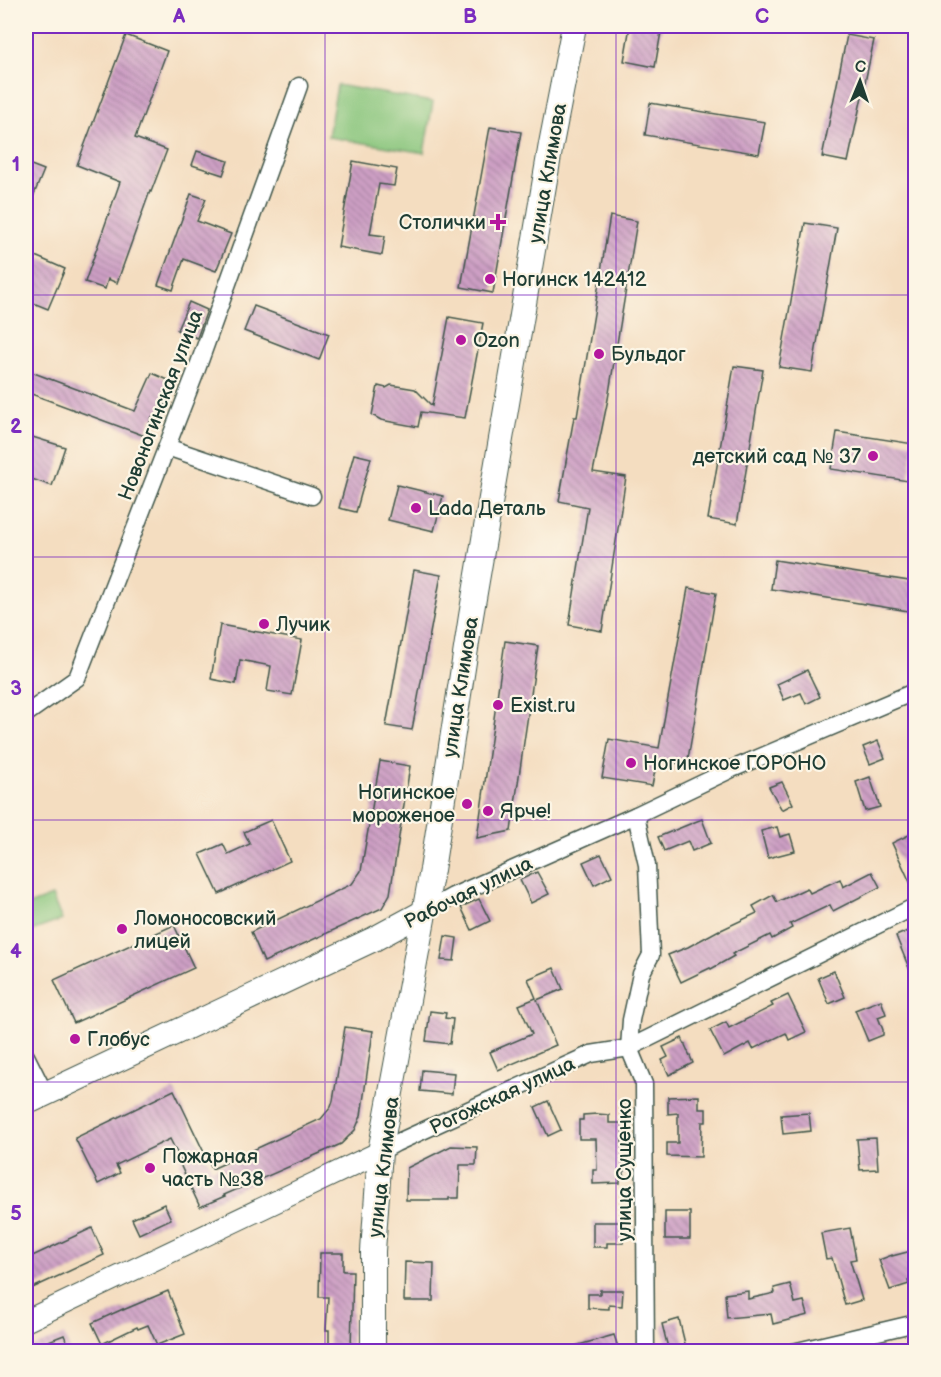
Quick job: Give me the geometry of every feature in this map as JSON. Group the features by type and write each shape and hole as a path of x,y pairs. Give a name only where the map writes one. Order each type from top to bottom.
{"main road":[{"name":"улица Климова","path":"373,1352 373,1251 381,1152 432,870 471,616 551,144 574,26"},
{"name":"Рабочая улица","path":"35,1099 374,939 424,912"}],"street":[{"name":"Новоногинская улица","path":"26,714 77,678 197,369 299,86"},
{"path":"167,447 312,496"},
{"name":"Рабочая улица","path":"424,912 453,896 636,815 732,769 915,691"},
{"name":"улица Сущенко","path":"636,815 647,865 651,955 641,974 630,1020 629,1047 644,1084 646,1352"},
{"name":"Рогожская улица","path":"26,1321 396,1143 591,1054 629,1047 915,906"},
{"path":"26,1056 35,1099"},
{"path":"793,1352 915,1323"}],"green space":[{"path":"337,85 433,102 424,153 328,137"},
{"path":"52,896 62,920 26,933 26,906"}],"building":[{"path":"630,26 662,26 655,67 624,61"},
{"path":"126,35 167,51 135,138 167,150 117,283 108,279 105,289 85,282 120,182 77,165"},
{"path":"847,35 874,40 848,162 822,157"},
{"path":"650,103 765,122 759,154 645,135"},
{"path":"490,127 521,132 493,293 461,287"},
{"path":"197,151 228,161 223,175 192,165"},
{"path":"353,161 397,169 394,186 379,184 370,234 385,236 382,255 338,247"},
{"path":"26,163 44,170 26,214"},
{"path":"191,194 206,199 197,221 231,234 216,271 184,259 173,290 158,285"},
{"path":"610,216 637,221 608,399 593,472 626,477 602,631 569,625 588,507 559,501 574,417 577,417"},
{"path":"805,223 837,228 812,372 779,367"},
{"path":"26,252 65,269 48,309 26,300"},
{"path":"189,302 207,310 197,338 177,330"},
{"path":"254,306 329,334 319,360 244,331"},
{"path":"449,317 483,323 465,418 421,412 418,427 381,420 372,415 378,386 386,388 391,385 415,389 432,406"},
{"path":"734,366 763,370 737,524 708,519"},
{"path":"26,370 135,411 152,373 175,383 158,420 152,417 145,436 26,392"},
{"name":"детский сад № 37","path":"837,432 914,444 908,481 831,469"},
{"path":"26,435 65,447 52,486 26,477"},
{"path":"354,454 371,458 356,512 339,508"},
{"name":"Lada Деталь","path":"397,485 443,496 434,531 388,520"},
{"path":"775,560 915,582 915,612 771,589"},
{"path":"414,570 441,575 412,730 386,726"},
{"path":"688,588 716,593 687,765 657,760 652,786 602,778 609,739 659,748"},
{"path":"220,625 302,640 292,695 267,691 271,666 240,660 236,684 211,679"},
{"path":"505,641 538,646 511,831 477,838"},
{"path":"807,670 820,697 806,704 801,693 784,700 777,684"},
{"path":"878,741 885,758 870,764 863,747"},
{"path":"380,761 410,766 390,894 382,908 264,962 251,932 352,884 361,871"},
{"path":"870,777 880,807 865,811 856,782"},
{"path":"782,782 793,804 782,810 769,787"},
{"path":"702,819 711,843 692,851 688,841 664,851 658,837"},
{"path":"271,820 290,861 219,894 200,854 223,844 228,854 250,844 244,832"},
{"path":"777,827 780,837 790,834 795,851 768,858 761,831"},
{"path":"915,832 915,893 892,843"},
{"path":"601,854 612,876 594,885 583,862"},
{"path":"537,872 549,894 531,903 520,880"},
{"path":"872,872 880,887 833,911 830,905 790,924 792,928 772,939 770,935 732,954 734,956 711,969 681,982 668,955 757,913 753,906 773,895 777,902 807,888 810,893 840,879 843,887"},
{"path":"479,899 490,921 472,930 461,907"},
{"path":"174,925 194,968 74,1023 54,980"},
{"path":"915,928 915,983 896,936"},
{"path":"445,936 457,938 454,961 441,960"},
{"path":"554,968 563,989 537,1000 556,1045 498,1070 490,1052 532,1034 519,1005 536,998 528,979"},
{"path":"834,971 845,997 829,1004 818,978"},
{"path":"788,995 806,1032 789,1040 786,1033 753,1049 750,1043 724,1057 710,1030 726,1022 729,1028 773,1006 771,1003"},
{"path":"881,1000 886,1014 878,1017 883,1035 868,1041 855,1010"},
{"path":"430,1011 446,1013 445,1018 453,1019 450,1044 426,1041"},
{"path":"345,1027 373,1031 361,1116 355,1130 341,1144 200,1207 170,1139 116,1165 120,1173 98,1184 75,1138 174,1090 212,1169 321,1119 333,1101"},
{"path":"682,1038 693,1063 669,1075 662,1060 668,1057 663,1047"},
{"path":"422,1070 454,1073 452,1094 420,1091"},
{"path":"699,1096 699,1109 706,1109 706,1122 702,1122 701,1157 667,1156 667,1143 678,1143 678,1113 668,1114 668,1097"},
{"path":"548,1101 561,1130 548,1136 535,1107"},
{"path":"809,1113 811,1131 783,1134 781,1115"},
{"path":"583,1115 609,1115 609,1123 623,1123 624,1175 620,1175 620,1183 593,1184 593,1170 597,1170 596,1139 579,1139 579,1120 583,1120"},
{"path":"876,1138 878,1169 860,1170 857,1139"},
{"path":"451,1146 477,1147 476,1165 460,1165 459,1198 406,1200 407,1168"},
{"path":"164,1204 171,1219 139,1234 132,1219"},
{"path":"665,1212 690,1212 690,1239 665,1239"},
{"path":"593,1222 623,1222 623,1243 607,1243 607,1247 593,1247"},
{"path":"92,1228 104,1255 26,1291 26,1259"},
{"path":"850,1228 856,1259 850,1260 862,1300 845,1305 832,1258 826,1259 821,1233"},
{"path":"915,1250 915,1278 908,1281 909,1284 890,1290 879,1260"},
{"path":"320,1253 343,1253 343,1271 353,1271 351,1348 329,1347 329,1330 326,1330 328,1297 319,1297"},
{"path":"405,1262 434,1263 433,1301 404,1301"},
{"path":"790,1284 795,1303 804,1301 808,1315 773,1324 771,1314 727,1318 725,1294 748,1291 748,1299 775,1293 774,1288"},
{"path":"600,1290 623,1290 622,1306 609,1305 609,1309 588,1308 588,1294 600,1294"},
{"path":"168,1291 185,1334 157,1345 148,1325 138,1329 137,1327 102,1344 92,1323"},
{"path":"679,1319 687,1352 669,1352 662,1324"},
{"path":"64,1335 71,1352 26,1352 26,1350"},
{"path":"614,1335 618,1347 611,1349 611,1352 568,1352 568,1348"}],"place":[{"name":"Столички","path":"498,222"},
{"name":"Ногинск 142412","path":"490,279"},
{"name":"Ozon","path":"461,340"},
{"name":"Бульдог","path":"599,354"},
{"name":"детский сад № 37","path":"873,456"},
{"name":"Lada Деталь","path":"416,508"},
{"name":"Лучик","path":"264,624"},
{"name":"Exist.ru","path":"498,705"},
{"name":"Ногинское ГОРОНО","path":"631,763"},
{"name":"Ногинское мороженое","path":"467,804"},
{"name":"Ярче!","path":"488,811"},
{"name":"Ломоносовский лицей","path":"122,929"},
{"name":"Глобус","path":"75,1039"},
{"name":"Пожарная часть №38","path":"150,1168"}]}
